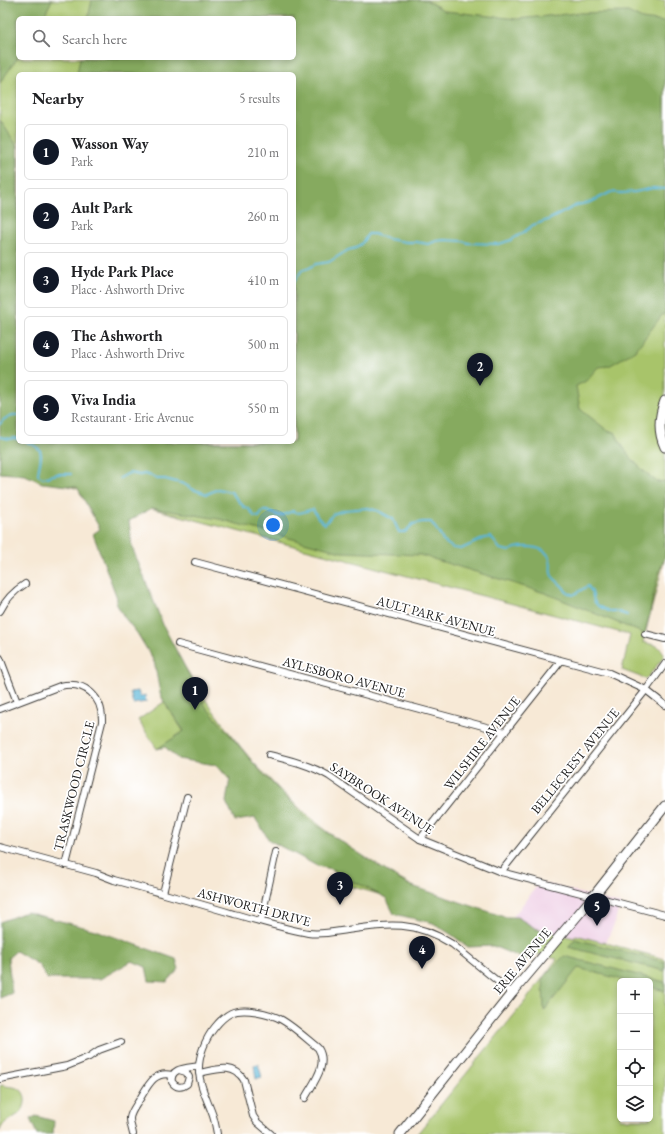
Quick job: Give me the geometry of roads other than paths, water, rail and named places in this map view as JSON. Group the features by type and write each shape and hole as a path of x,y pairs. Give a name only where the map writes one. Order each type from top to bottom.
{"street":[{"path":"665,401 660,416 660,434 665,447"},
{"name":"AULT PARK AVENUE","path":"195,562 609,673 646,690 665,705"},
{"path":"0,611 10,595 25,584"},
{"path":"645,634 665,639"},
{"name":"AYLESBORO AVENUE","path":"178,644 505,732"},
{"path":"0,658 18,702"},
{"name":"WILSHIRE AVENUE","path":"420,839 561,661"},
{"name":"BELLECREST AVENUE","path":"501,872 665,664"},
{"name":"TRASKWOOD CIRCLE","path":"0,709 60,686 71,684 82,687 90,692 100,705 102,711 102,722 66,865"},
{"name":"SAYBROOK AVENUE","path":"269,755 317,769 420,839 501,872 665,915"},
{"path":"163,893 187,796"},
{"name":"ERIE AVENUE","path":"400,1134 512,993 593,896 665,806"},
{"name":"ASHWORTH DRIVE","path":"0,847 306,933 325,934 397,924 420,928 442,937 452,944 512,993"},
{"path":"261,921 276,852"},
{"path":"217,1134 213,1116 201,1086 199,1066 203,1047 211,1031 220,1021 232,1012 250,1010 265,1013 281,1020 318,1048 321,1053 321,1069 305,1098"},
{"path":"0,1079 67,1066 89,1057 99,1050 121,1042"},
{"path":"199,1066 176,1070 172,1075 172,1082 177,1086 182,1087 187,1084 200,1081"},
{"path":"199,1073 226,1068 237,1071 244,1080 253,1116 257,1122 272,1134"},
{"path":"179,1070 183,1070 188,1074 189,1081 187,1084"},
{"path":"133,1134 130,1124 131,1114 150,1082 162,1074 172,1075"}],"water":[{"path":"138,691 140,697 145,695 146,702 133,704 130,692"},
{"path":"258,1064 262,1077 256,1079 254,1065"}],"waterway":[{"path":"296,279 302,270 316,264 329,262 348,250 356,248 362,243 368,234 374,234 388,239 428,244 444,240 463,241 468,243 499,244 511,240 533,225 548,220 577,205 591,202 611,192 635,192 653,188 665,189"},
{"path":"0,424 8,417 16,415"},
{"path":"0,437 16,438"},
{"path":"31,444 39,449 41,454 38,475 43,478 57,474 71,474"},
{"path":"120,478 129,473 140,475 144,474 152,476 156,479 165,479 184,484 192,489 207,494 218,489 231,492 244,507 249,509 254,516 259,517 263,511 280,516 293,511 300,513 313,509 318,518 325,524 333,514 344,510 368,508 378,511 393,519 399,532 405,532 413,524 431,522 443,541 453,548 461,549 485,538 491,537 500,549 509,551 520,547 532,547 544,551 548,555 551,562 552,576 566,591 573,595 588,586 597,605 608,611 615,611 627,615"}],"place":[{"name":"Ault Park","path":"480,386"},
{"name":"Wasson Way","path":"195,710"},
{"name":"Hyde Park Place","path":"340,905"},
{"name":"Viva India","path":"597,926"},
{"name":"The Ashworth","path":"422,969"}]}
